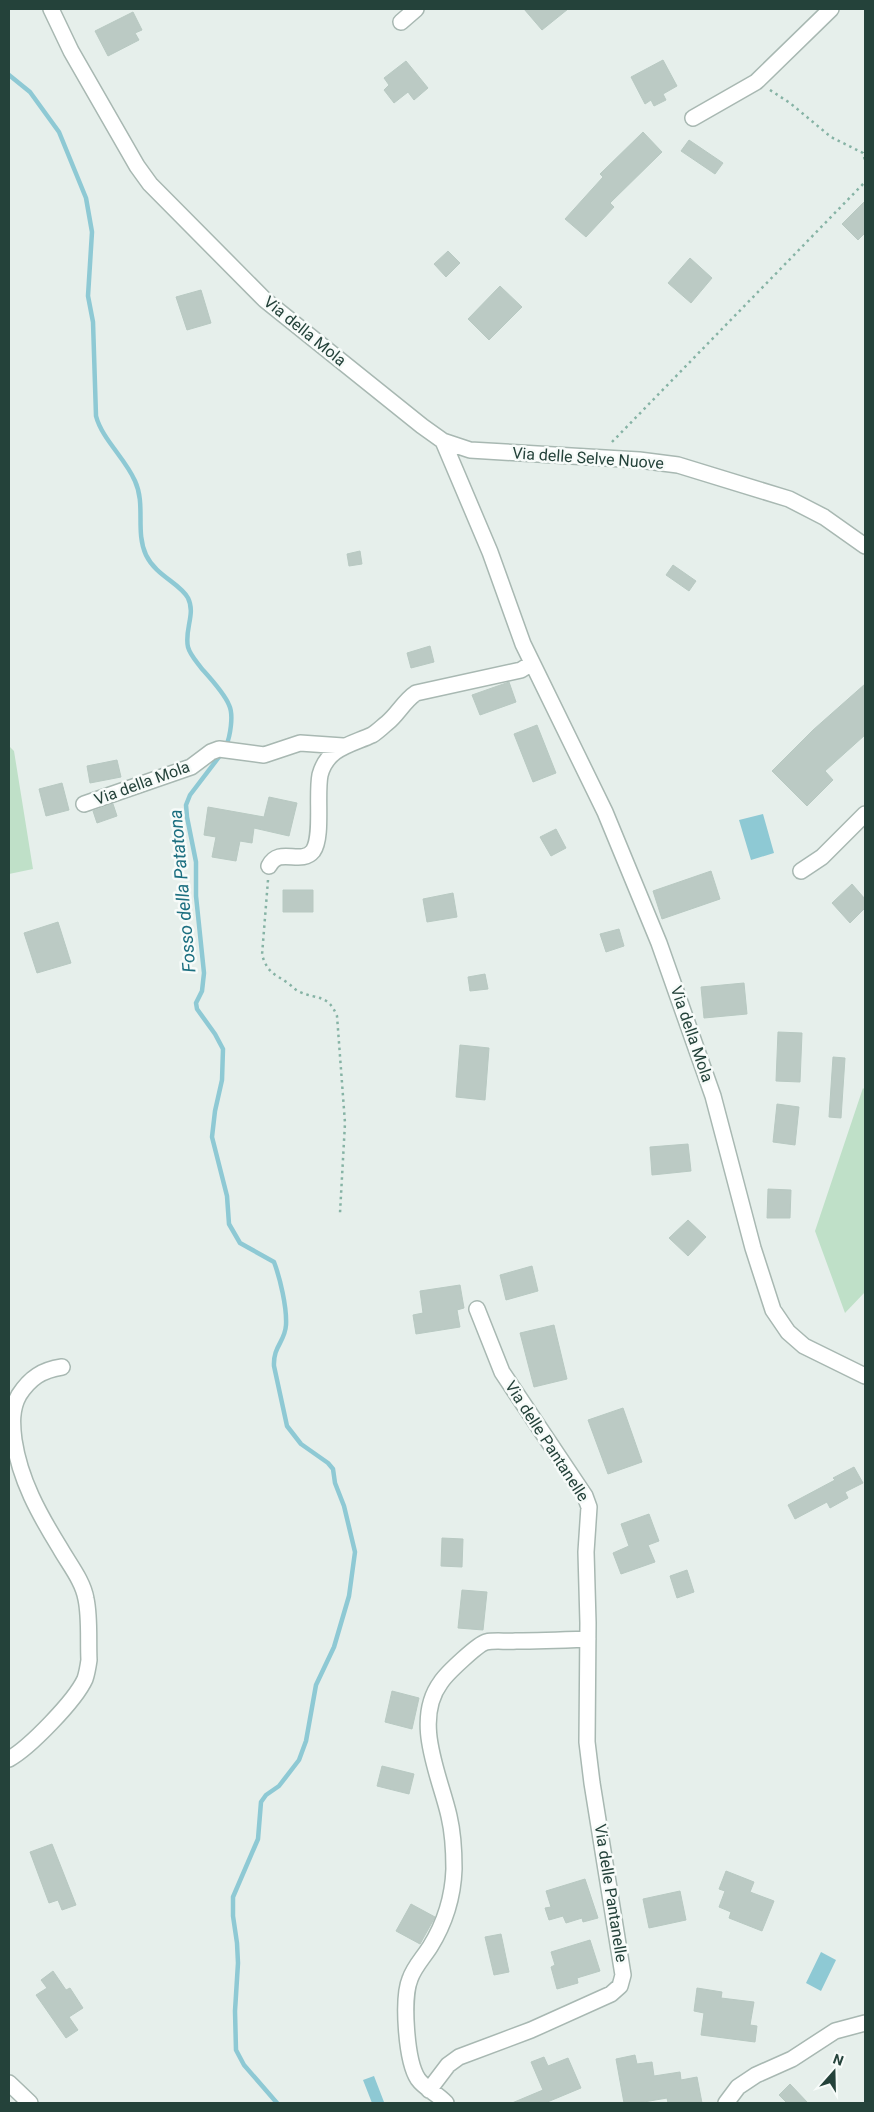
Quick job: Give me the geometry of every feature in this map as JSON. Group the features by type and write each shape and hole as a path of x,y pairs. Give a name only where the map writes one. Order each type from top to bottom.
{"street":[{"name":"Via della Mola","path":"51,9 71,51 137,166 150,184 266,300 443,441 490,552 532,663 605,812 659,943 714,1096 753,1248 773,1310 788,1332 804,1346 865,1376"},
{"path":"401,22 416,9"},
{"path":"693,118 756,82 831,9"},
{"name":"Via delle Selve Nuove","path":"443,441 470,450 649,460 678,465 779,495 824,517 865,546"},
{"name":"Via della Mola","path":"270,866 276,857 302,857 310,854 314,848 317,839 320,775 324,765 343,746 374,734 416,693 521,670 532,663"},
{"name":"Via della Mola","path":"84,804 191,767 211,752 225,749 264,755 300,743 343,746"},
{"path":"801,871 822,857 865,814"},
{"name":"Via delle Pantanelle","path":"429,2090 448,2065 459,2057 531,2030 617,1990 622,1981 623,1970 589,1764 586,1562 588,1502 502,1372 477,1309"},
{"path":"9,1759 29,1744 81,1687 89,1660 86,1598 77,1578 43,1519 27,1485 18,1463 13,1430 16,1401 22,1391 32,1380 47,1370 62,1367"},
{"path":"446,2103 423,2086 416,2076 408,2045 406,1992 414,1970 429,1949 448,1910 454,1870 449,1817 434,1765 430,1738 429,1723 432,1700 440,1682 459,1663 485,1642 588,1639"},
{"path":"726,2103 738,2087 756,2075 792,2059 835,2031 865,2023"},
{"path":"9,2083 30,2103"}],"path":[{"path":"756,82 790,103 831,138 863,153 865,160"},
{"path":"596,458 865,182"},
{"path":"270,866 262,955 266,967 274,975 298,991 326,1000 333,1007 337,1016 345,1123 340,1213"}],"green space":[{"path":"9,746 14,751 33,869 9,874"},
{"path":"863,1088 865,1090 865,1292 845,1313 815,1231"}],"water":[{"path":"763,814 774,853 751,860 739,820"},
{"path":"821,1952 836,1960 821,1991 806,1983"},
{"path":"374,2076 384,2102 372,2103 363,2080"}],"building":[{"path":"524,9 568,9 542,30"},
{"path":"133,12 142,30 135,33 139,40 108,56 95,31"},
{"path":"663,60 677,86 663,94 666,100 654,106 651,100 645,104 631,77"},
{"path":"406,61 428,88 414,100 408,92 394,103 384,90 389,85 384,78"},
{"path":"643,132 662,152 610,203 614,207 586,237 565,219 603,177 600,174"},
{"path":"689,140 723,163 715,174 681,151"},
{"path":"865,201 865,233 858,240 842,224"},
{"path":"448,251 460,263 446,277 434,264"},
{"path":"690,258 712,278 691,303 668,283"},
{"path":"500,286 522,307 489,340 468,319"},
{"path":"201,290 211,323 187,330 176,297"},
{"path":"360,551 362,564 349,566 347,554"},
{"path":"673,565 696,581 689,591 666,575"},
{"path":"430,646 434,662 411,668 407,653"},
{"path":"509,682 516,702 480,715 472,695"},
{"path":"865,684 865,735 825,771 833,780 807,806 772,771 813,730"},
{"path":"537,725 556,773 533,782 514,734"},
{"path":"117,760 121,777 90,783 87,766"},
{"path":"62,783 69,810 46,816 39,789"},
{"path":"269,797 297,803 289,836 254,828 252,843 240,841 236,861 212,857 216,837 204,835 208,807 264,817"},
{"path":"113,804 117,816 97,823 93,811"},
{"path":"556,829 566,848 551,856 540,837"},
{"path":"711,871 720,899 662,919 653,891"},
{"path":"852,884 865,899 865,908 850,923 832,903"},
{"path":"283,890 313,890 313,912 283,912"},
{"path":"453,893 457,917 427,922 423,899"},
{"path":"58,922 71,963 37,973 24,933"},
{"path":"619,929 624,946 606,952 600,934"},
{"path":"485,974 488,989 470,991 468,977"},
{"path":"744,983 747,1014 704,1018 701,987"},
{"path":"778,1032 802,1033 800,1082 776,1081"},
{"path":"460,1045 489,1048 485,1100 456,1097"},
{"path":"833,1057 845,1058 841,1118 829,1117"},
{"path":"777,1104 799,1107 795,1145 773,1142"},
{"path":"688,1144 691,1171 652,1175 650,1147"},
{"path":"768,1189 791,1190 790,1218 767,1218"},
{"path":"688,1220 706,1237 688,1256 669,1238"},
{"path":"532,1266 538,1291 506,1300 500,1275"},
{"path":"460,1285 464,1308 457,1310 460,1327 416,1334 413,1315 423,1313 420,1291"},
{"path":"554,1325 567,1379 534,1387 520,1333"},
{"path":"623,1408 642,1462 608,1474 588,1420"},
{"path":"854,1467 863,1483 845,1492 848,1498 830,1508 827,1502 795,1519 788,1505 835,1480 833,1478"},
{"path":"649,1514 659,1541 648,1545 655,1562 621,1574 613,1553 629,1546 621,1524"},
{"path":"442,1538 463,1539 462,1567 441,1566"},
{"path":"687,1570 694,1592 677,1598 670,1576"},
{"path":"462,1590 487,1592 483,1630 458,1628"},
{"path":"392,1691 419,1698 412,1729 385,1722"},
{"path":"382,1766 414,1774 409,1794 377,1786"},
{"path":"52,1844 76,1905 62,1910 58,1900 49,1903 30,1852"},
{"path":"726,1871 754,1882 750,1892 774,1901 762,1931 729,1918 731,1912 719,1907 725,1891 719,1889"},
{"path":"585,1879 598,1918 583,1922 582,1918 566,1923 563,1916 549,1920 545,1908 551,1907 546,1891"},
{"path":"680,1891 686,1920 649,1928 643,1899"},
{"path":"411,1904 435,1917 420,1944 396,1931"},
{"path":"501,1934 509,1972 494,1975 485,1937"},
{"path":"590,1940 600,1971 577,1978 578,1983 557,1989 551,1967 555,1965 551,1952"},
{"path":"53,1971 66,1990 70,1988 83,2008 69,2017 78,2030 66,2038 36,1995 47,1988 41,1980"},
{"path":"697,1988 722,1992 721,1998 754,2002 750,2025 757,2026 755,2042 701,2035 704,2013 694,2011"},
{"path":"635,2055 637,2064 652,2062 654,2076 680,2072 681,2080 697,2077 702,2103 668,2103 667,2098 638,2103 624,2103 616,2059"},
{"path":"544,2057 548,2066 568,2058 581,2088 545,2103 512,2103 543,2090 531,2062"},
{"path":"790,2084 808,2103 787,2103 779,2095"}],"waterway":[{"name":"Fosso della Patatona","path":"9,75 30,92 59,132 86,198 92,232 88,296 93,322 96,416 103,433 126,464 135,481 140,499 141,537 146,555 150,562 188,598 191,610 187,634 189,650 221,691 230,709 231,726 226,746"},
{"name":"Fosso della Patatona","path":"222,753 190,795 186,805 196,862 196,896 204,973 202,991 196,1003 197,1009 223,1049 222,1080 215,1111 212,1137 227,1196 229,1224 240,1243 274,1262 281,1284 286,1325 284,1336 275,1354 274,1366 287,1426 301,1444 328,1463 333,1469 335,1483 344,1506 355,1552 349,1596 334,1647 316,1685 306,1741 299,1760 279,1786 266,1795 261,1802 258,1839 233,1897 238,1963 235,2011 236,2050 244,2065 277,2103"}]}
